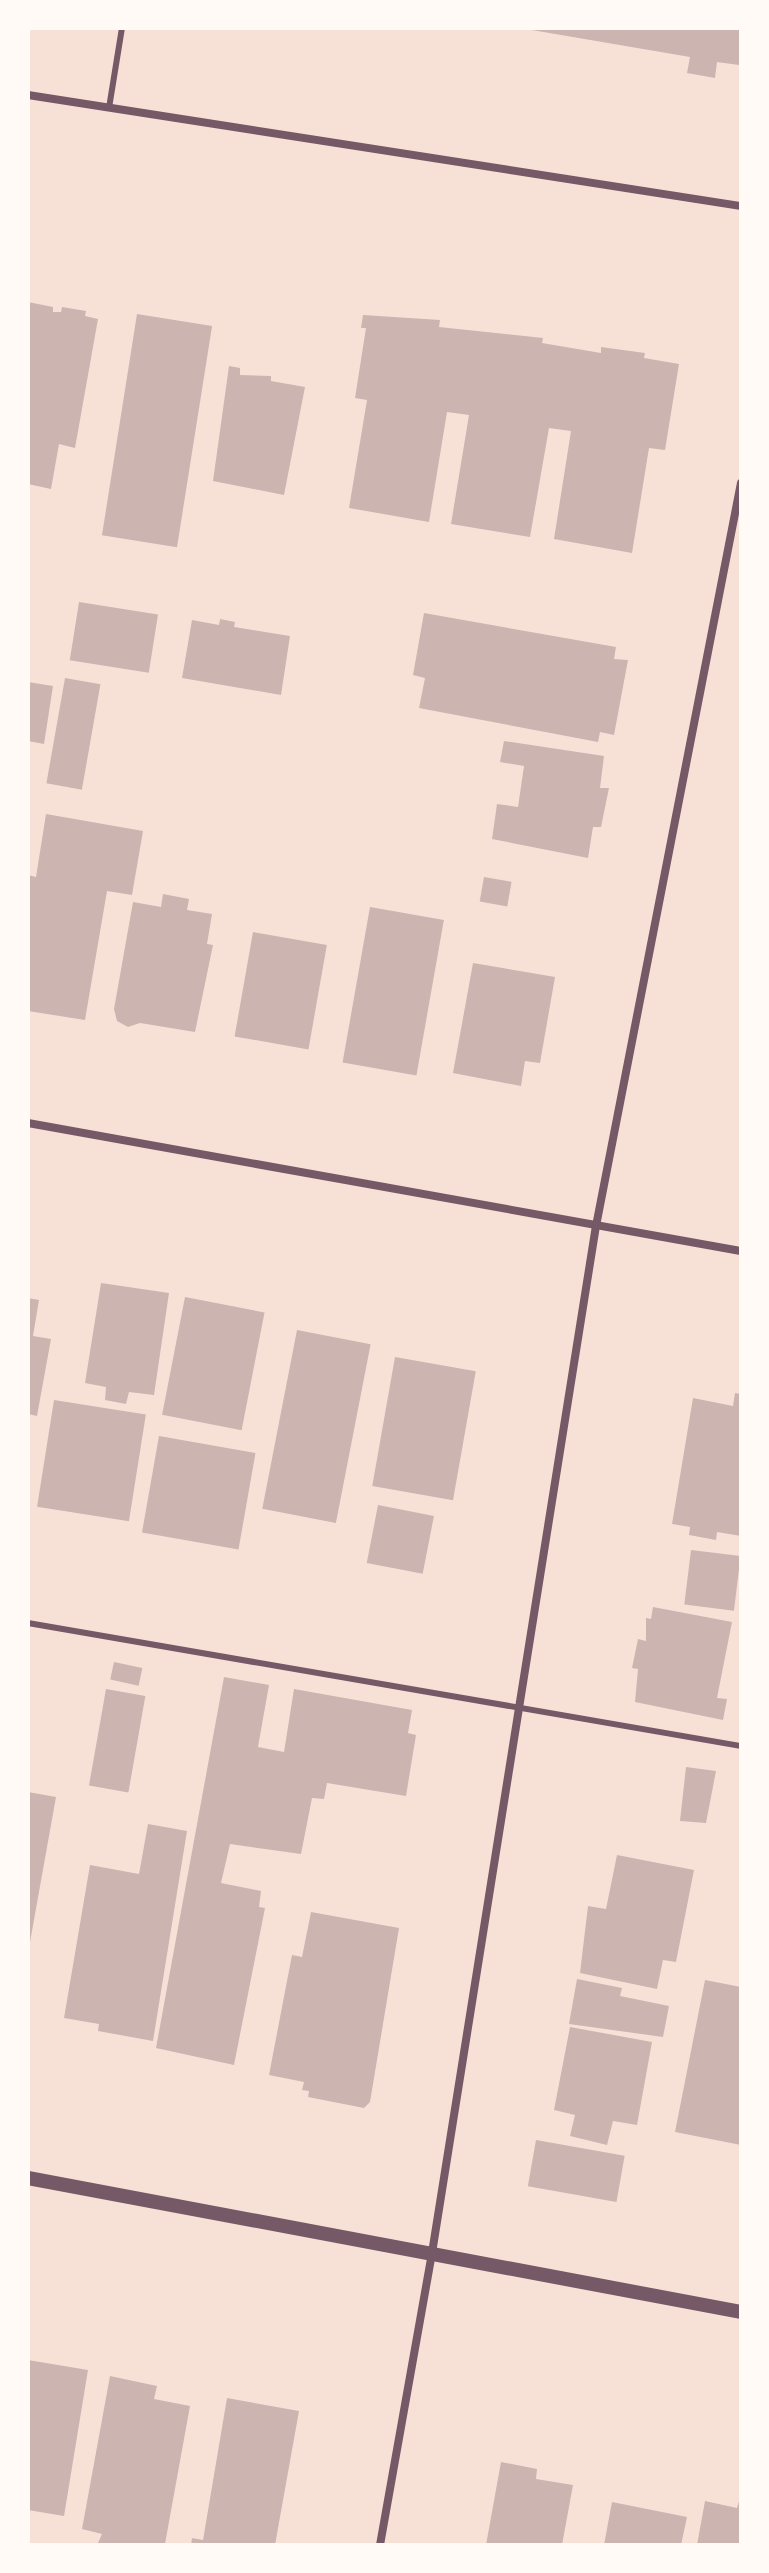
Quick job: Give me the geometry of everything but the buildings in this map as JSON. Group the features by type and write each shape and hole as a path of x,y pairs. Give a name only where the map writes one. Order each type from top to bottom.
{"street":[{"path":"28,95 741,206"},
{"path":"380,2545 432,2253 596,1226 741,483"},
{"path":"28,1123 741,1251"},
{"path":"28,2178 741,2312"}],"lane":[{"path":"109,108 122,28"},
{"path":"28,1623 741,1746"}]}
